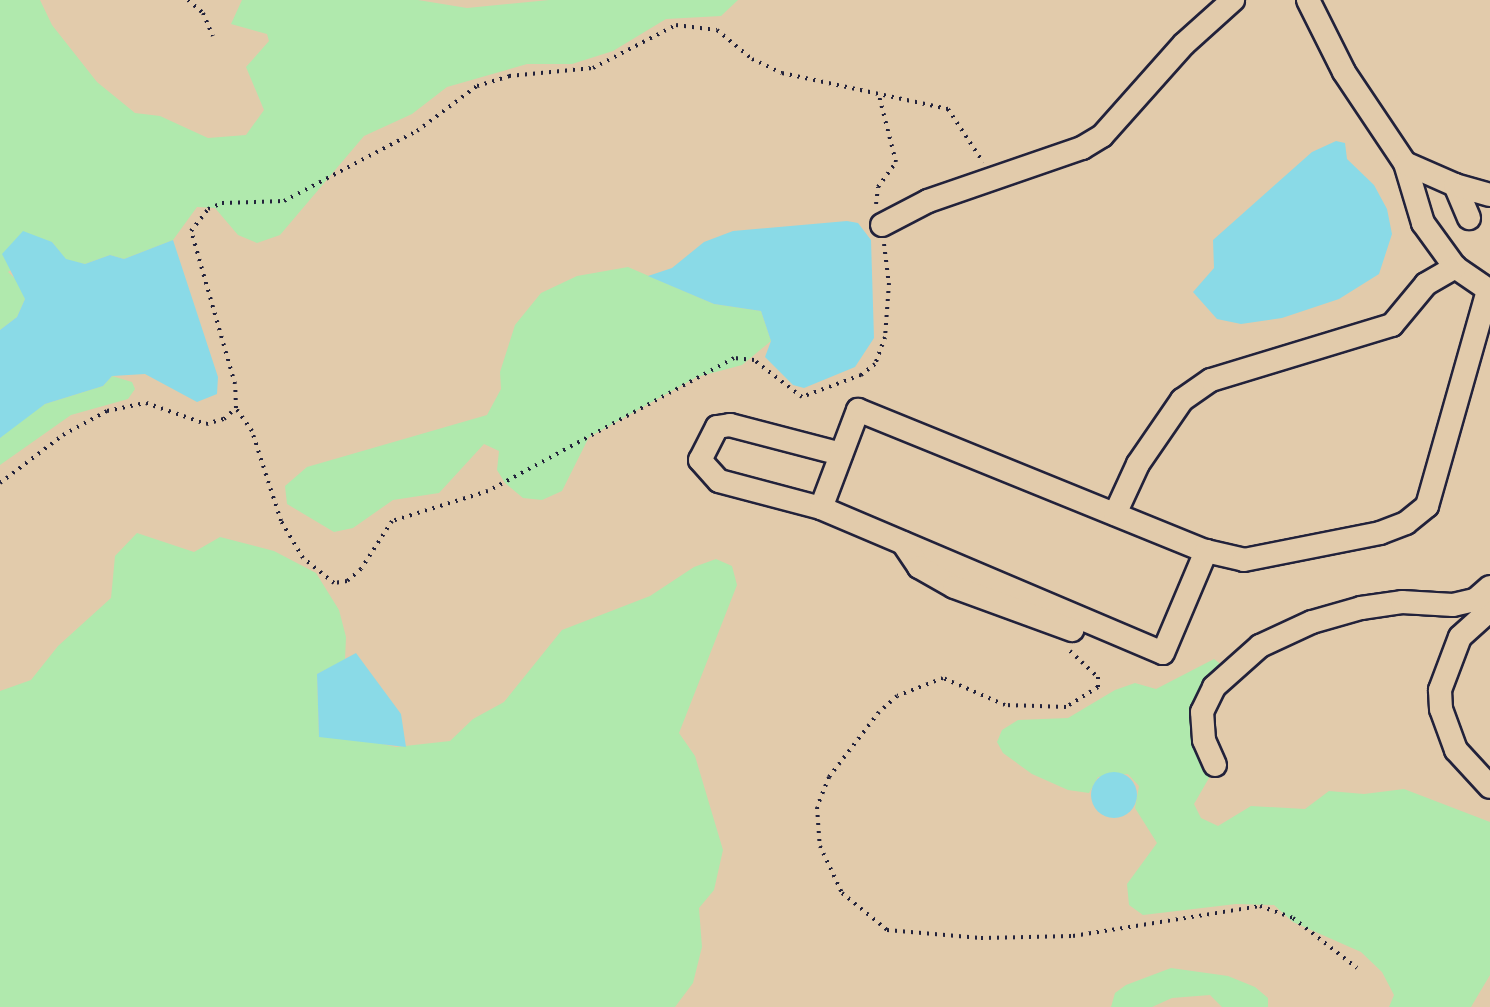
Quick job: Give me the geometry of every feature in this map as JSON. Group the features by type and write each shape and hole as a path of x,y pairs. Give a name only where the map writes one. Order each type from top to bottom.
{"street":[{"path":"882,225 928,201 993,181 1102,136 1184,44 1233,0"},
{"path":"821,508 858,410 1206,551 1244,560 1279,556 1380,533 1406,523 1427,506 1489,291 1455,267 1423,223 1405,163 1344,72 1308,0"},
{"path":"1405,163 1455,185 1490,195"},
{"path":"1455,185 1469,218"},
{"path":"1115,514 1138,464 1182,400 1211,380 1392,325 1426,284 1455,267"},
{"path":"841,454 730,425 717,427 703,448 703,469 719,481 821,508 1163,653 1206,551"},
{"path":"1215,765 1204,740 1202,712 1214,687 1260,646 1312,622 1361,608 1402,602 1453,605 1475,600 1490,587"},
{"path":"1490,610 1460,637 1440,690 1441,709 1456,750 1490,787"}],"path":[{"path":"188,0 203,13 213,36"},
{"path":"878,92 896,162 875,197 882,225 889,283 885,337 875,364 861,375 802,397 754,360 734,358 488,491 392,521 361,569 347,581 334,583 321,575 290,541 252,431 236,408 235,384 192,245 191,231 208,209 222,203 284,201 417,131 477,86 509,76 593,68 676,25 717,30 752,59 782,73 878,92 948,109 960,119 993,181"},
{"path":"0,483 63,435 107,411 146,403 206,424 224,419 236,408"},
{"path":"1062,643 1098,677 1098,687 1066,707 1005,705 943,678 897,696 879,712 825,784 817,807 820,846 842,893 887,930 981,938 1073,936 1260,906 1293,918 1357,968"}],"green space":[{"path":"0,0 40,0 52,25 97,82 135,113 160,116 208,138 246,135 264,110 246,67 269,41 267,34 231,24 242,0 418,0 467,8 549,0 738,0 721,16 666,19 613,51 572,64 527,64 447,87 412,114 364,136 280,235 257,243 238,235 215,208 197,207 173,240 124,259 110,255 85,264 66,260 52,242 8,272 21,284 25,299 17,317 0,330"},
{"path":"628,267 714,304 761,311 771,341 742,365 697,377 589,437 562,491 542,500 523,498 505,483 497,470 499,451 484,444 439,493 393,500 353,528 334,532 287,504 285,486 307,467 487,415 501,389 500,372 515,325 541,293 577,276"},
{"path":"112,376 132,382 135,389 128,399 71,415 0,465 0,438 19,421 45,404 103,386"},
{"path":"137,533 194,552 220,537 274,551 316,573 339,610 346,637 345,660 317,674 319,737 351,737 396,747 450,741 473,719 504,702 562,630 650,596 694,567 716,559 732,566 737,585 679,733 695,756 723,850 714,890 699,908 702,947 693,983 675,1007 0,1007 0,691 31,680 58,646 111,598 115,556"},
{"path":"1214,659 1230,671 1204,715 1213,771 1194,804 1201,818 1218,826 1251,806 1305,809 1329,791 1364,794 1404,789 1490,822 1490,975 1471,1007 1389,1007 1394,995 1382,972 1361,952 1293,922 1274,905 1236,904 1143,915 1129,905 1127,884 1157,843 1135,808 1139,786 1128,774 1098,777 1089,793 1068,790 1032,774 1003,753 997,742 1002,730 1018,720 1068,718 1115,690 1135,683 1156,689"},
{"path":"1171,968 1228,976 1255,987 1268,998 1268,1007 1222,1007 1210,995 1172,998 1152,1007 1111,1007 1115,993 1126,985"}],"water":[{"path":"1336,141 1345,143 1347,159 1374,185 1387,209 1392,234 1379,274 1339,299 1282,318 1241,324 1217,319 1193,292 1214,268 1213,240 1312,152"},
{"path":"847,221 858,223 871,240 874,338 855,367 804,388 793,385 765,357 771,341 761,311 714,304 648,276 672,268 704,242 733,231"},
{"path":"23,231 52,242 66,259 85,264 110,255 124,259 173,240 218,377 217,394 197,402 145,374 112,376 103,386 45,404 0,438 0,330 17,317 25,299 2,254"},
{"path":"356,653 401,714 406,747 319,737 317,674"},
{"path":"1114,772 1130,779 1137,795 1130,811 1114,818 1098,811 1091,795 1098,779"}]}
